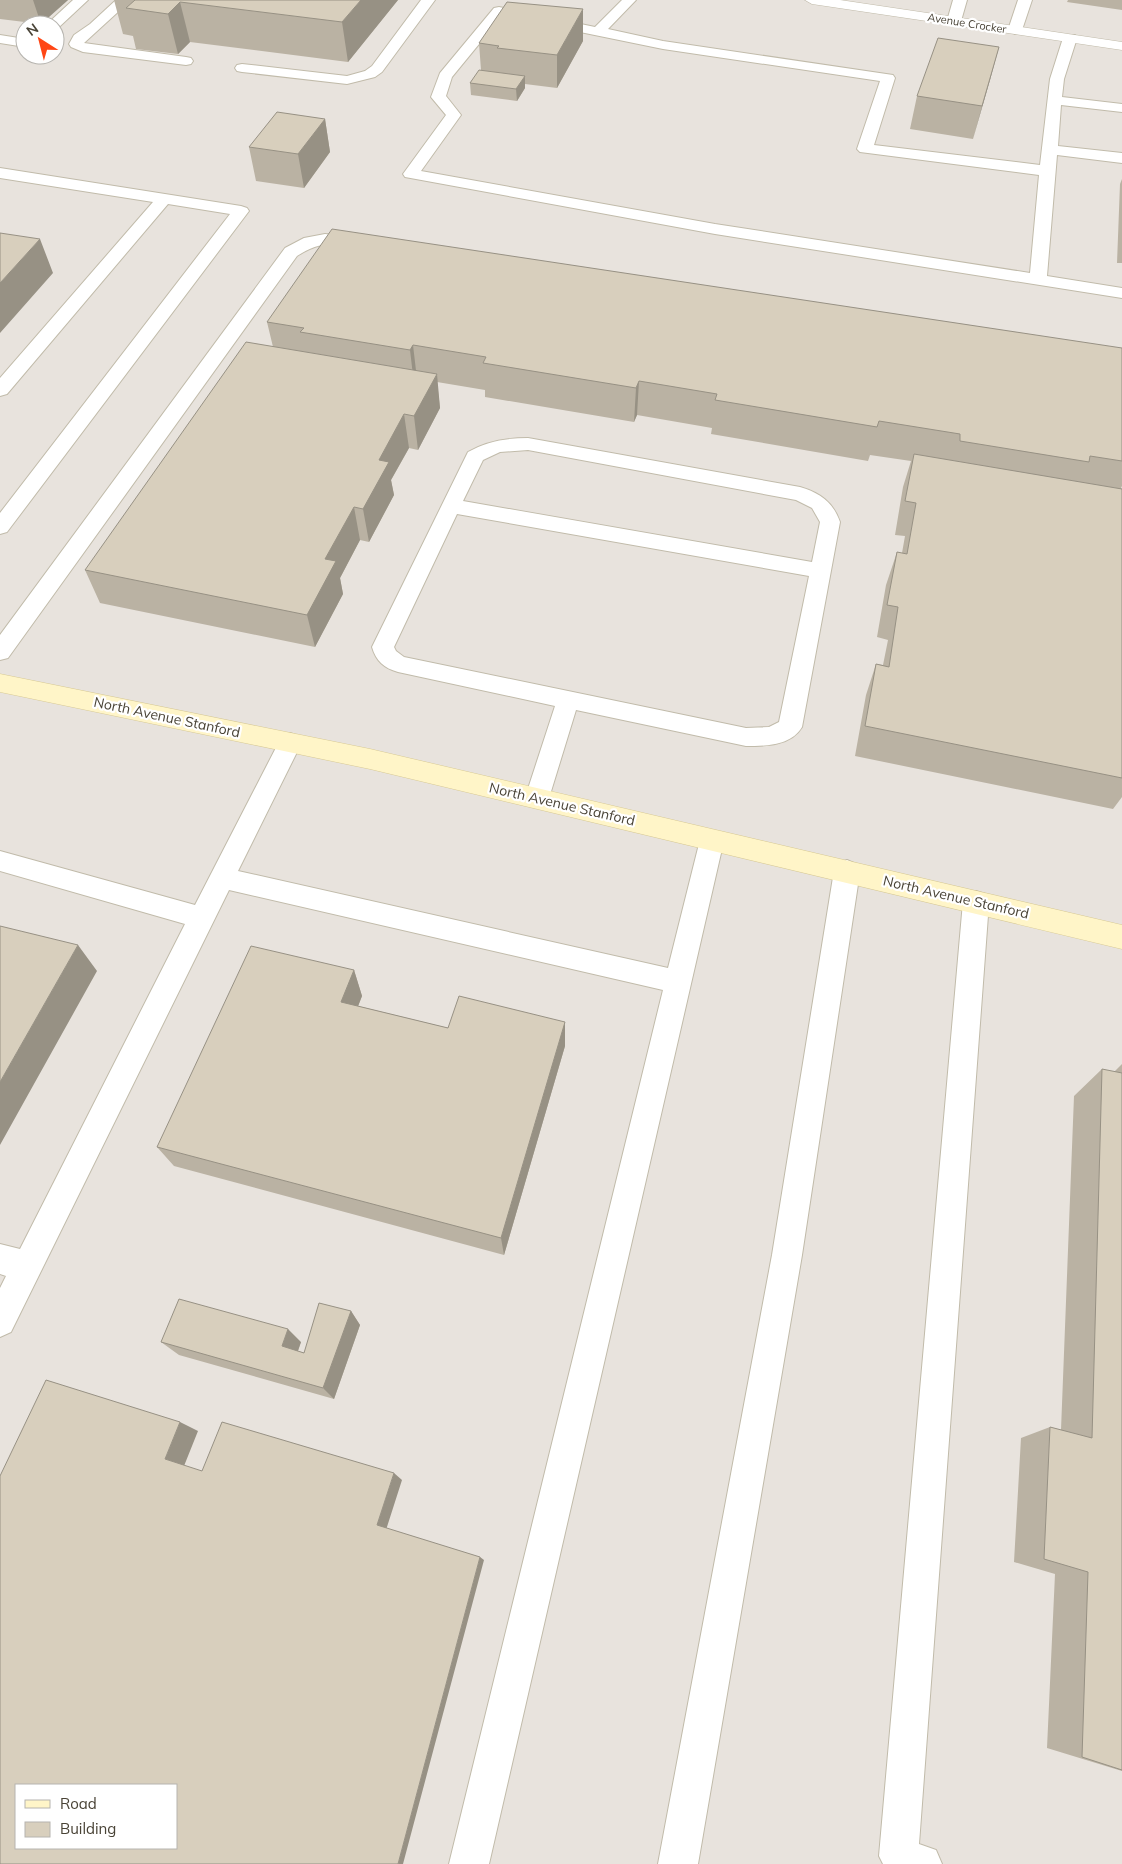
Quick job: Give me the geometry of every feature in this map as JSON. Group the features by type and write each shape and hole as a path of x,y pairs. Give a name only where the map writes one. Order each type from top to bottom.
{"street":[{"name":"Avenue Crocker","path":"812,0 1122,46"},
{"name":"North Avenue Stanford","path":"0,683 290,742 537,798 1122,937"}],"lane":[{"path":"64,15 80,0"},
{"path":"124,0 80,38 76,44 83,48 186,61"},
{"path":"242,68 347,80 370,74 377,69 428,0"},
{"path":"598,32 629,0"},
{"path":"954,21 960,0"},
{"path":"1015,30 1025,0"},
{"path":"1048,171 865,149 888,78 663,45 499,11 445,76 438,97 454,115 411,174 715,229 1122,293"},
{"path":"1038,280 1054,100 1057,79 1070,38"},
{"path":"0,39 15,41"},
{"path":"1054,100 1122,108"},
{"path":"1049,150 1122,158"},
{"path":"0,173 240,211 0,527"},
{"path":"0,390 164,199"},
{"path":"0,652 291,252 305,243 324,237 383,246"},
{"path":"510,444 528,444 800,494 813,499 826,508 830,522 790,727 780,735 767,737 746,736 398,664 386,656 383,647 451,506 475,456 489,447 510,444"},
{"path":"451,506 821,571"},
{"path":"537,798 568,700"},
{"path":"0,1321 14,1263 202,918 290,742"},
{"path":"469,1864 712,840"},
{"path":"0,861 202,918"},
{"path":"678,1864 785,1265 848,872"},
{"path":"222,878 678,982"},
{"path":"922,1864 899,1856 976,902"}],"shaded area":[{"path":"0,0 1122,0 1122,1864 0,1864"}],"building":[{"path":"135,0 361,0 342,22 180,2 168,14 126,8"},
{"path":"507,2 583,9 557,55 497,48 499,46 479,43"},
{"path":"938,38 999,47 982,106 917,96"},
{"path":"479,70 525,76 516,89 470,83"},
{"path":"277,112 325,119 298,154 249,147"},
{"path":"332,229 1122,348 1122,461 1090,456 1089,462 960,441 960,434 879,421 877,427 715,400 717,394 639,381 636,388 483,363 486,357 413,345 410,350 300,332 304,328 267,322"},
{"path":"0,233 40,239 0,283"},
{"path":"246,342 437,374 414,416 404,414 379,460 389,462 363,509 354,507 325,559 336,561 307,615 85,570"},
{"path":"914,454 1122,489 1122,778 865,726 876,664 889,667 898,607 887,605 897,552 907,554 916,503 905,501"},
{"path":"0,926 78,945 0,1082"},
{"path":"251,946 354,970 341,1002 448,1028 459,996 565,1022 501,1238 157,1147"},
{"path":"1102,1069 1122,1073 1122,1770 1082,1757 1088,1572 1044,1559 1050,1427 1092,1438"},
{"path":"179,1299 288,1329 282,1346 304,1353 319,1303 351,1311 323,1388 161,1342"},
{"path":"46,1380 180,1422 165,1459 202,1471 222,1422 394,1473 377,1525 480,1557 398,1864 0,1864 0,1476"}]}
